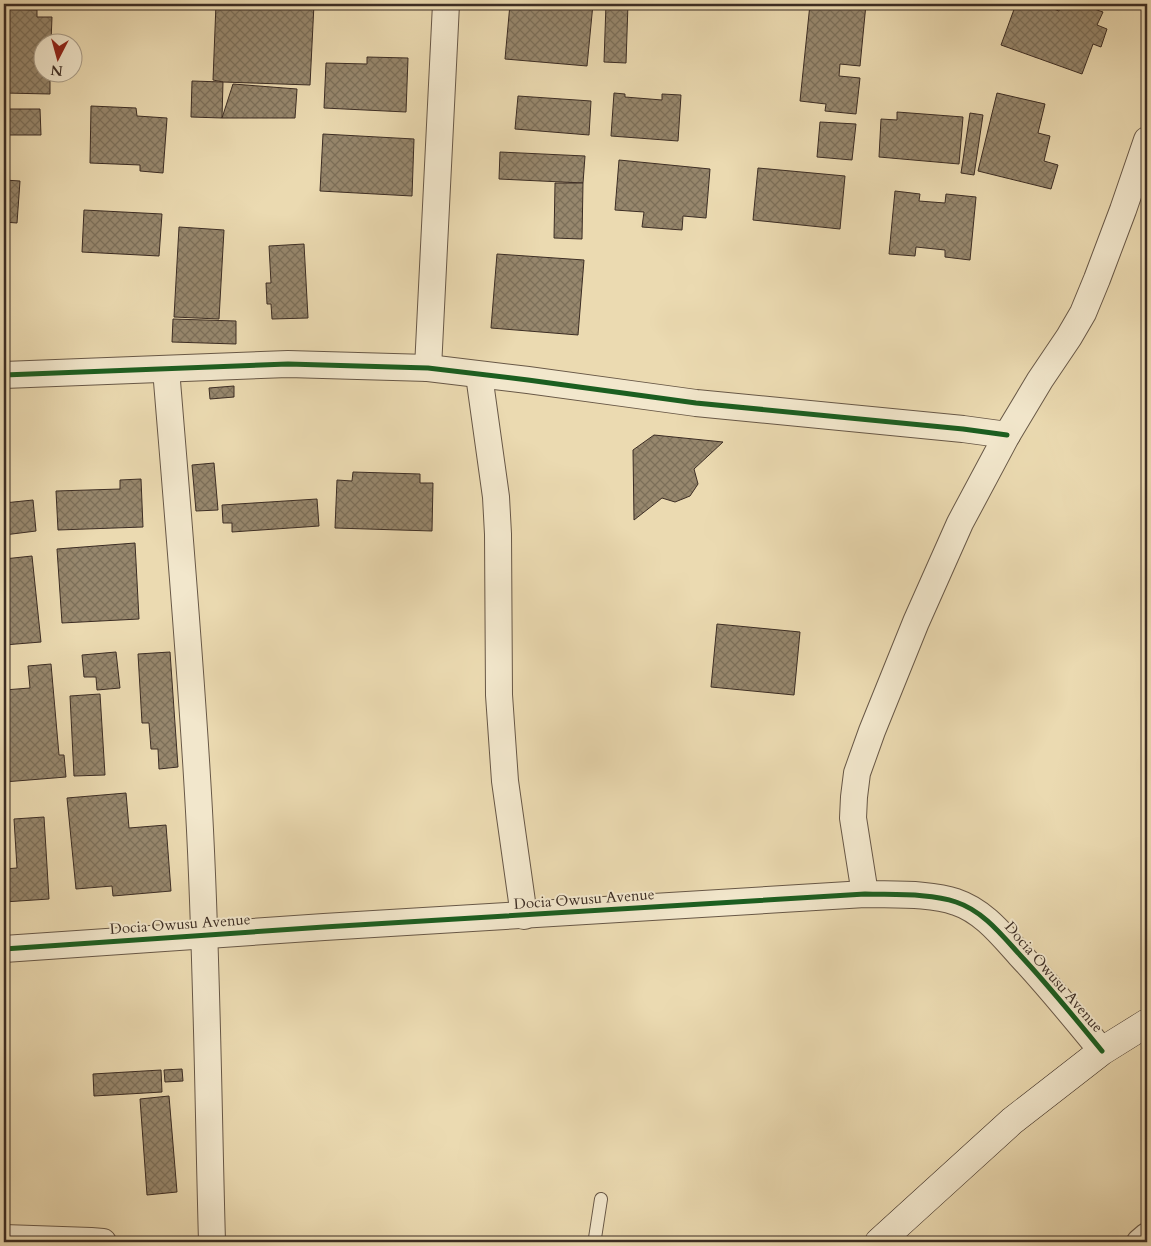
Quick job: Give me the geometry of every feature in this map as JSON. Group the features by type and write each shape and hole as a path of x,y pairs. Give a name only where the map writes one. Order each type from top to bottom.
{"street":[{"path":"428,368 446,4"},
{"path":"865,894 852,818 857,773 872,731 924,604 960,523 1007,435 1082,313 1123,210 1147,140"},
{"path":"4,375 288,364 428,368 696,403 1007,435"},
{"path":"166,368 190,665 205,935 212,1242"},
{"path":"479,375 496,498 499,695 505,781 524,916"},
{"name":"Docia Owusu Avenue","path":"4,949 865,894 940,898 957,902 978,913 994,926 1045,982 1102,1051"},
{"path":"880,1242 1012,1121 1102,1051 1147,1023"},
{"path":"1140,1242 1147,1236"},
{"path":"4,1238 91,1240 102,1242"}],"lane":[{"path":"593,1242 601,1200"}],"building":[{"path":"216,4 314,4 310,85 213,80"},
{"path":"510,4 593,4 587,66 505,59"},
{"path":"606,4 628,4 626,63 604,62"},
{"path":"810,4 866,4 860,66 840,64 839,76 860,78 856,114 825,111 826,104 800,101"},
{"path":"1016,4 1053,4 1051,8 1059,11 1061,4 1080,4 1103,12 1097,25 1107,29 1101,47 1093,44 1082,74 1001,45"},
{"path":"4,9 37,10 37,17 52,17 51,32 32,32 32,82 50,82 50,94 4,93"},
{"path":"367,57 408,58 406,112 324,108 326,63 367,64"},
{"path":"192,81 223,82 222,118 191,117"},
{"path":"233,84 297,89 295,118 222,118"},
{"path":"614,93 625,94 625,97 662,100 662,94 681,95 678,141 611,136"},
{"path":"997,93 1045,104 1038,133 1050,136 1044,161 1058,165 1051,189 978,171"},
{"path":"518,96 591,101 589,135 515,129"},
{"path":"91,106 136,108 137,116 167,118 163,173 140,171 140,165 90,163"},
{"path":"4,109 40,109 41,135 4,135"},
{"path":"897,112 963,117 959,164 879,157 881,119 897,120"},
{"path":"970,113 983,115 974,175 961,173"},
{"path":"820,122 856,124 852,160 817,157"},
{"path":"323,134 414,139 412,196 320,191"},
{"path":"500,152 585,156 583,183 499,179"},
{"path":"619,160 710,169 706,218 683,216 682,230 642,227 644,212 615,210"},
{"path":"758,168 845,176 840,229 753,220"},
{"path":"4,180 20,181 17,223 4,222"},
{"path":"555,183 583,183 582,239 554,238"},
{"path":"895,191 920,194 919,201 945,203 946,194 976,197 970,260 945,257 945,250 916,247 915,256 889,254"},
{"path":"84,210 162,214 159,256 82,252"},
{"path":"179,227 224,230 219,319 174,317"},
{"path":"304,244 308,318 272,319 271,304 267,304 266,283 271,283 269,246"},
{"path":"497,254 584,260 578,335 491,328"},
{"path":"173,319 236,321 236,344 172,342"},
{"path":"234,386 234,397 210,399 209,388"},
{"path":"654,435 723,442 694,469 698,484 690,496 675,502 662,498 634,520 633,450"},
{"path":"214,463 218,510 196,511 192,465"},
{"path":"353,472 420,474 420,483 433,483 432,531 335,528 337,480 352,481"},
{"path":"141,479 143,527 58,530 56,491 120,489 120,480"},
{"path":"317,499 319,526 232,532 232,523 223,523 222,505"},
{"path":"33,500 36,531 4,535 4,503"},
{"path":"135,543 139,619 62,623 57,549"},
{"path":"32,556 41,642 4,645 4,559"},
{"path":"717,624 800,632 794,695 711,687"},
{"path":"116,652 120,688 97,690 96,677 84,677 82,655"},
{"path":"170,652 178,767 159,769 158,749 151,749 149,723 142,723 138,654"},
{"path":"51,664 59,755 64,755 66,777 4,782 4,690 30,688 28,666"},
{"path":"100,694 105,775 74,776 70,696"},
{"path":"126,793 129,828 166,825 171,891 113,896 112,886 76,889 67,798"},
{"path":"44,817 49,899 4,902 4,869 17,868 14,819"},
{"path":"182,1069 183,1081 165,1082 164,1070"},
{"path":"161,1070 162,1092 94,1096 93,1074"},
{"path":"169,1096 177,1192 147,1195 140,1099"}],"cycle path":[{"path":"4,375 288,364 428,368 696,403 1007,435"},
{"path":"4,949 324,927 865,894 935,897 966,906 991,924 1041,978 1102,1051"}]}
